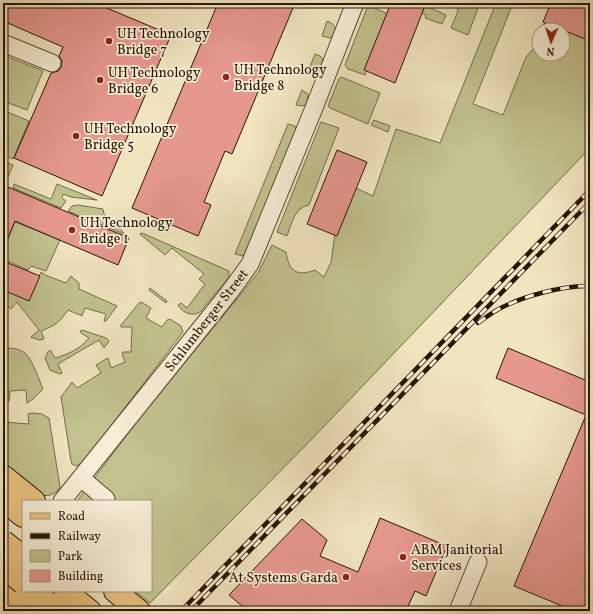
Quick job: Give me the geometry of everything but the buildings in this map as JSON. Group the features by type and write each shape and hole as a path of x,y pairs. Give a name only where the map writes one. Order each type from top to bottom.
{"main road":[{"path":"3,476 33,500"},
{"path":"3,500 22,515"},
{"path":"3,541 22,556"},
{"path":"3,566 22,582"},
{"path":"3,591 27,611"},
{"path":"34,592 58,611"},
{"path":"66,592 90,611"},
{"path":"115,592 139,611"}],"street":[{"name":"Schlumberger Street","path":"63,500 229,293 250,264 355,3"},
{"path":"3,43 52,63"},
{"path":"81,478 106,499"},
{"path":"3,573 22,550"},
{"path":"458,611 478,562"}],"green space":[{"path":"399,3 420,3 446,15 442,24 425,18 426,15"},
{"path":"455,3 480,3 468,35 451,28 458,11"},
{"path":"496,3 513,3 473,104 503,115 526,57 531,52 531,62 571,62 571,32 590,40 590,148 311,440 150,603 136,592 152,592 152,500 78,500 139,419 258,273 272,245 286,252 289,264 294,271 303,273 315,270 324,277 331,262 335,234 356,188 373,196 396,129 440,143"},
{"path":"370,6 388,14 365,75 348,69 345,65 367,8"},
{"path":"327,21 335,27 333,36 330,38 322,36"},
{"path":"315,54 323,59 319,73 313,74 308,72"},
{"path":"3,55 43,71 27,110 3,101"},
{"path":"341,77 380,93 368,124 328,106"},
{"path":"302,90 308,94 307,103 304,106 296,105"},
{"path":"5,111 29,121 13,159 3,155 3,117"},
{"path":"374,120 390,126 388,132 371,125"},
{"path":"321,122 339,128 309,205 300,209 294,217 287,236 277,232"},
{"path":"288,124 295,126 296,131 256,232 243,256 235,254"},
{"path":"3,161 13,165 3,189"},
{"path":"14,184 51,199 57,184 97,200 71,197 63,194 62,198 66,201 61,208 13,188"},
{"path":"78,205 103,209 104,214 126,235 68,211 72,206"},
{"path":"15,222 60,240 46,271 31,266 28,270 3,259 3,251"},
{"path":"142,233 229,271 229,277 200,312 191,314 182,310 178,305 181,303 187,308 205,284 199,279 204,274 172,248 165,255 140,234"},
{"path":"41,272 66,283 71,276 79,283 79,289 117,306 106,321 104,321 106,314 85,308 82,316 68,310 63,318 57,323 41,331 44,339 39,340 31,337 39,330 17,302 11,309 3,302 5,290 29,300"},
{"path":"150,288 167,301 166,303 149,290"},
{"path":"140,302 151,308 146,318 162,327 167,320 170,319 181,326 183,332 83,462 76,466 72,464 71,461 61,397 72,382 77,388 101,373 96,365 108,358 111,368 125,362 122,354 123,352 131,352 132,327 121,327 121,325"},
{"path":"82,330 106,338 109,341 104,348 99,340 58,364 62,373 60,374 50,370 45,358 48,352 50,350 55,358 70,353 78,348 89,338 81,333 80,331"},
{"path":"3,348 22,351 29,358 34,368 43,389 27,403 26,390 10,391 9,401 3,399"},
{"path":"28,414 42,414 49,418 60,487 56,492 50,495 38,494 3,467 3,422 29,424"}],"railway":[{"path":"181,611 590,190"},
{"path":"191,611 590,202"},
{"path":"478,323 506,305 529,296 579,286 590,286"}],"place":[{"name":"UH Technology Bridge 7","path":"109,41"},
{"name":"UH Technology Bridge 8","path":"226,77"},
{"name":"UH Technology Bridge 6","path":"100,80"},
{"name":"UH Technology Bridge 5","path":"76,136"},
{"name":"UH Technology Bridge 1","path":"72,230"},
{"name":"ABM Janitorial Services","path":"403,557"},
{"name":"At Systems Garda","path":"346,577"}]}
